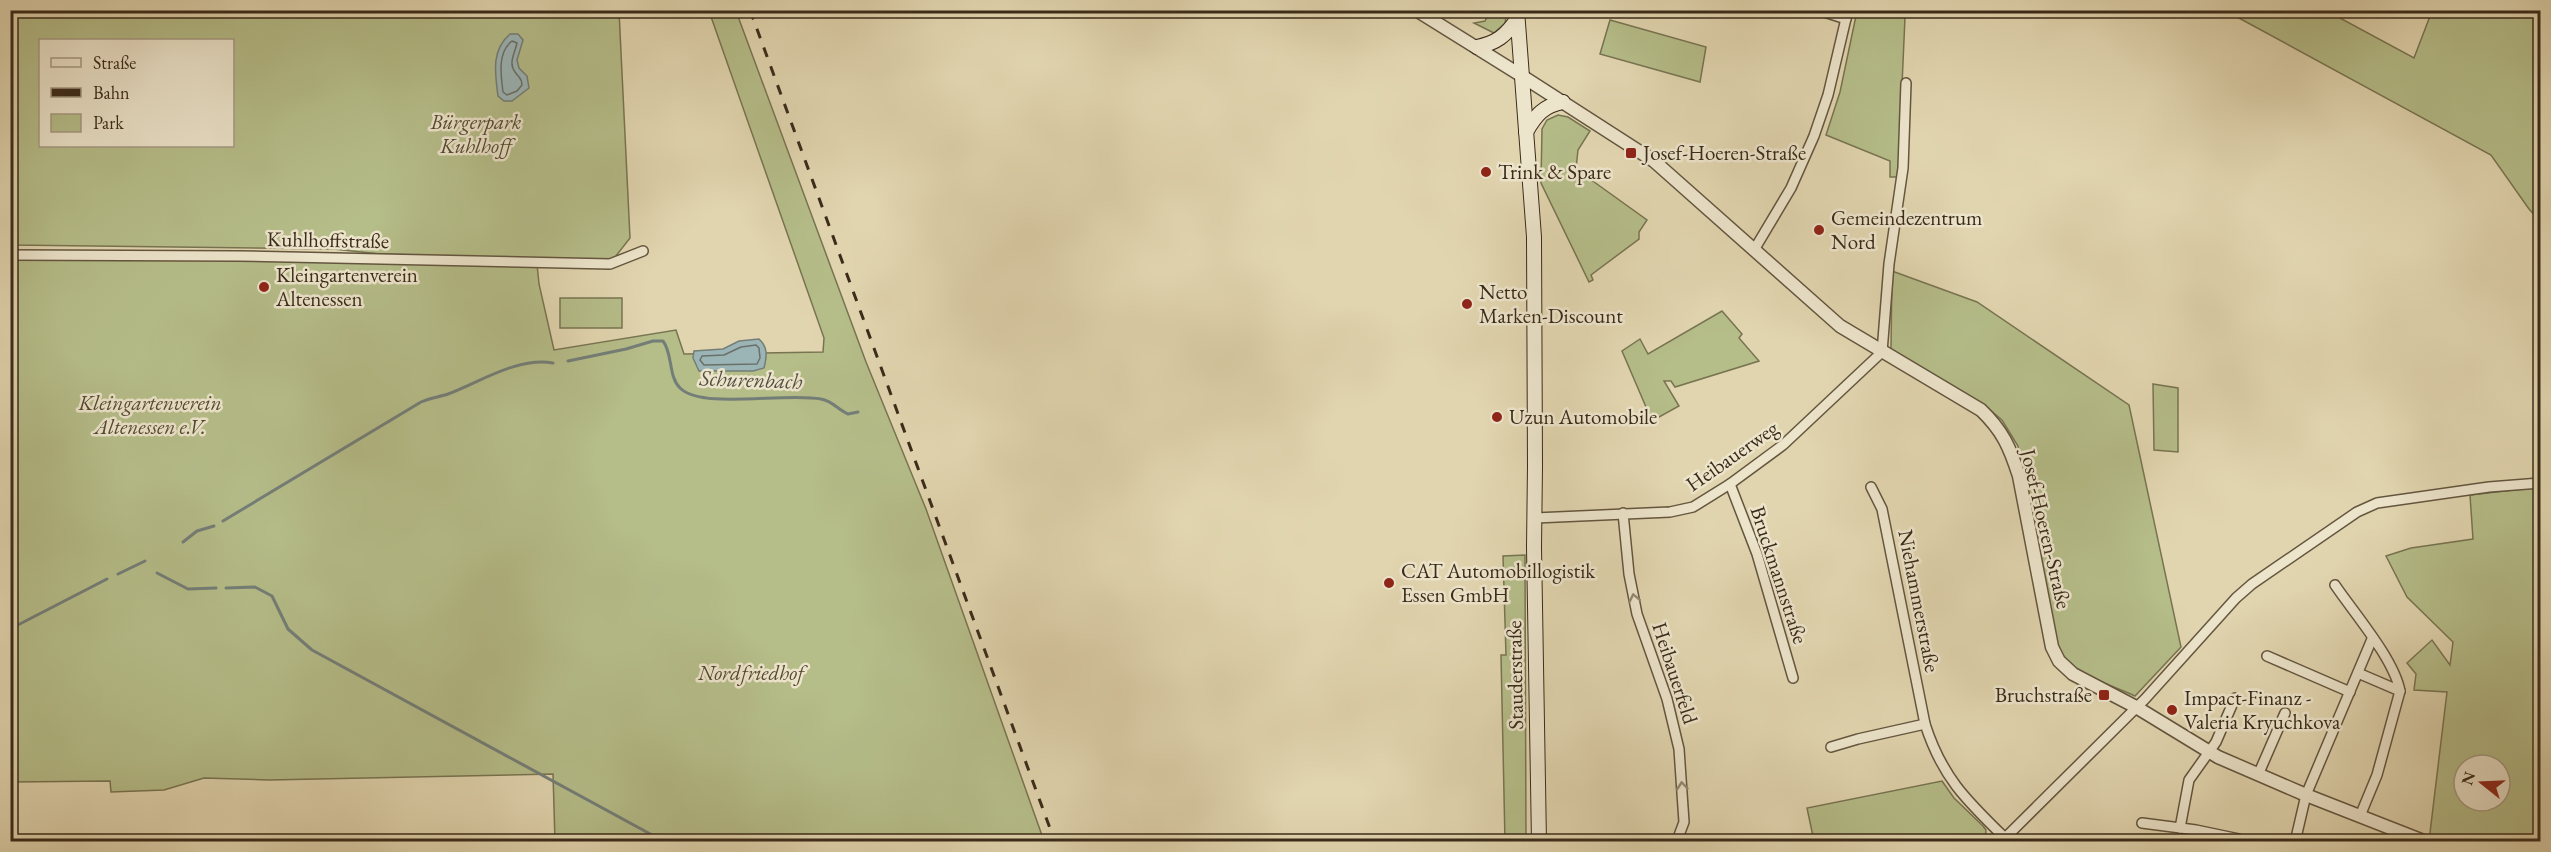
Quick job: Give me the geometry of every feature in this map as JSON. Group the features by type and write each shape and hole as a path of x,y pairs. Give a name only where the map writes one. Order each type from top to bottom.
{"main road":[{"path":"1477,48 1493,44 1507,34 1517,15"},
{"name":"Stauderstraße","path":"1517,15 1534,237 1539,842"},
{"path":"1526,132 1538,113 1549,105 1563,102"}],"street":[{"name":"Josef-Hoeren-Straße","path":"1416,10 1654,161 1840,326 1981,411 1997,426 2011,450 2019,476 2055,654 2073,674 2136,707 2209,752 2306,795 2426,842"},
{"path":"1754,250 1791,188 1814,136 1828,95 1847,15 1818,10"},
{"path":"1882,352 1889,264 1903,168 1906,83"},
{"name":"Kuhlhoffstraße","path":"10,255 251,256 610,264 643,251"},
{"name":"Heibauerweg","path":"1535,518 1683,510 1702,502 1783,445 1882,352"},
{"path":"2003,840 2136,707 2236,598 2252,584 2357,512 2376,503 2489,487 2541,483"},
{"name":"Bruckmannstraße","path":"1730,484 1757,554 1793,678"},
{"name":"Niehammerstraße","path":"1871,487 1882,509 1924,724 1949,779 2003,840"},
{"name":"Heibauerfeld","path":"1623,513 1629,574 1637,614 1667,699 1679,749 1684,822 1674,842"},
{"path":"2335,585 2398,678 2400,691 2380,765 2360,816"},
{"path":"2295,842 2306,795 2372,639"},
{"path":"2267,656 2350,692"},
{"path":"2358,673 2400,691"},
{"path":"2180,828 2189,780 2216,742 2235,698"},
{"path":"2258,775 2285,713"},
{"path":"1831,747 1924,724"},
{"path":"2142,823 2239,839"}],"green space":[{"name":"Bürgerpark Kuhlhoff","path":"11,11 619,11 630,238 612,261 380,254 333,249 11,245"},
{"path":"709,11 736,11 866,362 926,509 1044,841 555,841 553,774 269,780 204,778 164,790 111,792 110,781 11,782 10,258 537,264 539,284 554,350 676,330 684,354 823,352 824,338"},
{"path":"1490,11 1507,11 1505,23 1494,33 1474,23 1485,21"},
{"path":"1857,11 1892,11 1892,15 1905,17 1898,177 1890,177 1890,161 1826,135 1840,92"},
{"path":"2226,11 2327,11 2414,58 2432,11 2540,11 2540,221 2491,155"},
{"path":"1610,20 1706,47 1700,82 1600,54"},
{"path":"1558,115 1568,117 1590,131 1578,150 1576,169 1647,220 1639,232 1639,239 1591,275 1593,280 1589,282 1541,183 1542,129 1547,120"},
{"path":"1892,271 1977,302 2129,405 2181,647 2135,696 2081,671 2064,657 2058,647 2018,446 2002,420 1984,405 1891,349"},
{"path":"560,298 622,298 622,328 560,328"},
{"path":"1722,311 1742,334 1739,338 1759,361 1675,387 1671,381 1664,381 1679,406 1652,421 1622,351 1640,339 1648,354"},
{"path":"2153,384 2178,388 2178,452 2154,450"},
{"path":"2540,487 2540,841 2429,841 2447,692 2414,690 2416,674 2407,663 2432,640 2450,665 2453,642 2407,597 2386,556 2411,548 2473,539 2470,495"},
{"path":"1525,555 1526,841 1505,841 1501,655 1506,655 1503,556"},
{"path":"1942,781 1954,798 1986,830 1985,841 1814,841 1807,808"}],"water":[{"path":"510,34 518,34 523,40 517,60 519,68 527,76 529,88 512,101 504,101 498,96 496,62 500,47"},
{"path":"759,339 766,352 764,368 753,371 699,371 693,358 694,351 723,349 739,341"}],"waterway":[{"name":"Schurenbach","path":"568,361 653,341 663,341 676,383 691,395 725,399 806,397 829,402 848,414 858,412"},
{"path":"223,521 421,402 448,394 512,367 539,362 553,363"},
{"path":"183,542 197,531 214,526"},
{"path":"118,574 145,561"},
{"path":"157,573 188,589 216,588"},
{"path":"10,629 107,579"},
{"path":"226,588 255,587 272,596 288,629 312,650 665,842"}],"railway":[{"path":"750,10 1055,842"}],"place":[{"name":"Josef-Hoeren-Straße","path":"1631,153"},
{"name":"Trink & Spare","path":"1486,172"},
{"name":"Gemeindezentrum Nord","path":"1819,230"},
{"name":"Kleingartenverein Altenessen","path":"264,287"},
{"name":"Netto Marken-Discount","path":"1467,304"},
{"name":"Uzun Automobile","path":"1497,417"},
{"name":"CAT Automobillogistik Essen GmbH","path":"1389,583"},
{"name":"Bruchstraße","path":"2104,695"},
{"name":"Impact-Finanz - Valeria Kryuchkova","path":"2172,710"}],"park label":[{"name":"Kleingartenverein Altenessen e.V.","path":"150,415"},
{"name":"Nordfriedhof","path":"751,673"}]}
